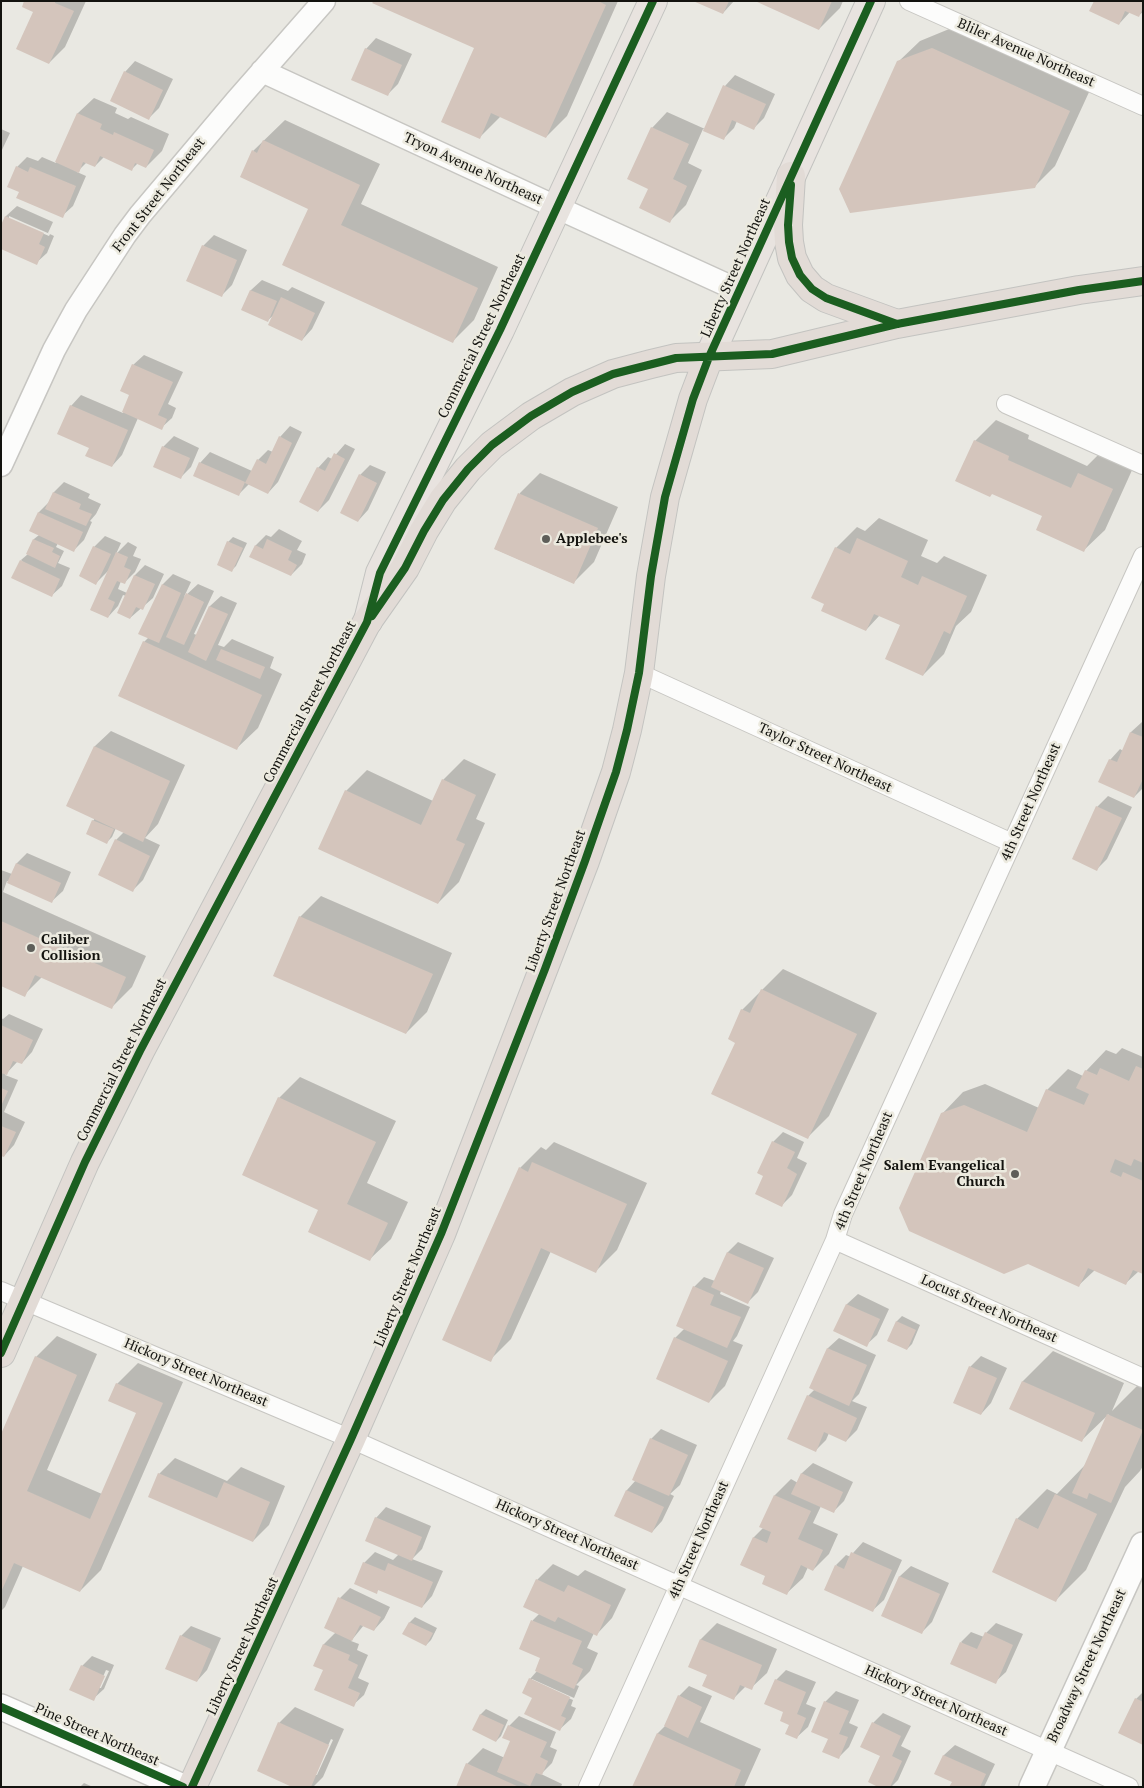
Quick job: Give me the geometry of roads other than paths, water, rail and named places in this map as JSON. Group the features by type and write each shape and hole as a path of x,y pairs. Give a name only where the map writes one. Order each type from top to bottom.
{"highway":[{"path":"791,176 788,225 789,242 792,258 800,275 812,289 826,298 897,324"},
{"path":"367,622 405,568 443,500 468,469 492,445 539,411 572,392 614,374 676,358 772,354 897,324 1079,290 1143,281"},
{"name":"Liberty Street Northeast","path":"192,1787 352,1439 441,1234 545,969 585,861 616,772 628,730 639,673 651,576 665,497 694,399 709,356"},
{"name":"Commercial Street Northeast","path":"1,1353 13,1296 367,622"}],"main road":[{"name":"Commercial Street Northeast","path":"367,622 380,573 500,330 652,1"},
{"name":"Liberty Street Northeast","path":"709,356 871,1"},
{"name":"Broadway Street Northeast","path":"1032,1787 1143,1545"},
{"name":"Pine Street Northeast","path":"1,1707 183,1787"}],"street":[{"name":"Front Street Northeast","path":"1,466 54,350 76,310 116,249 140,215 324,1"},
{"name":"Bliler Avenue Northeast","path":"909,1 1143,106"},
{"name":"Tryon Avenue Northeast","path":"262,71 740,291"},
{"path":"1006,404 1143,465"},
{"name":"4th Street Northeast","path":"588,1787 835,1240 843,1214 1143,556"},
{"name":"Taylor Street Northeast","path":"639,673 1012,843"},
{"name":"Locust Street Northeast","path":"835,1240 1143,1378"},
{"name":"Hickory Street Northeast","path":"13,1296 352,1439 1129,1787"}],"place":[{"name":"Applebee's","path":"546,539"},
{"name":"Caliber Collision","path":"31,948"},
{"name":"Salem Evangelical Church","path":"1015,1174"}]}
